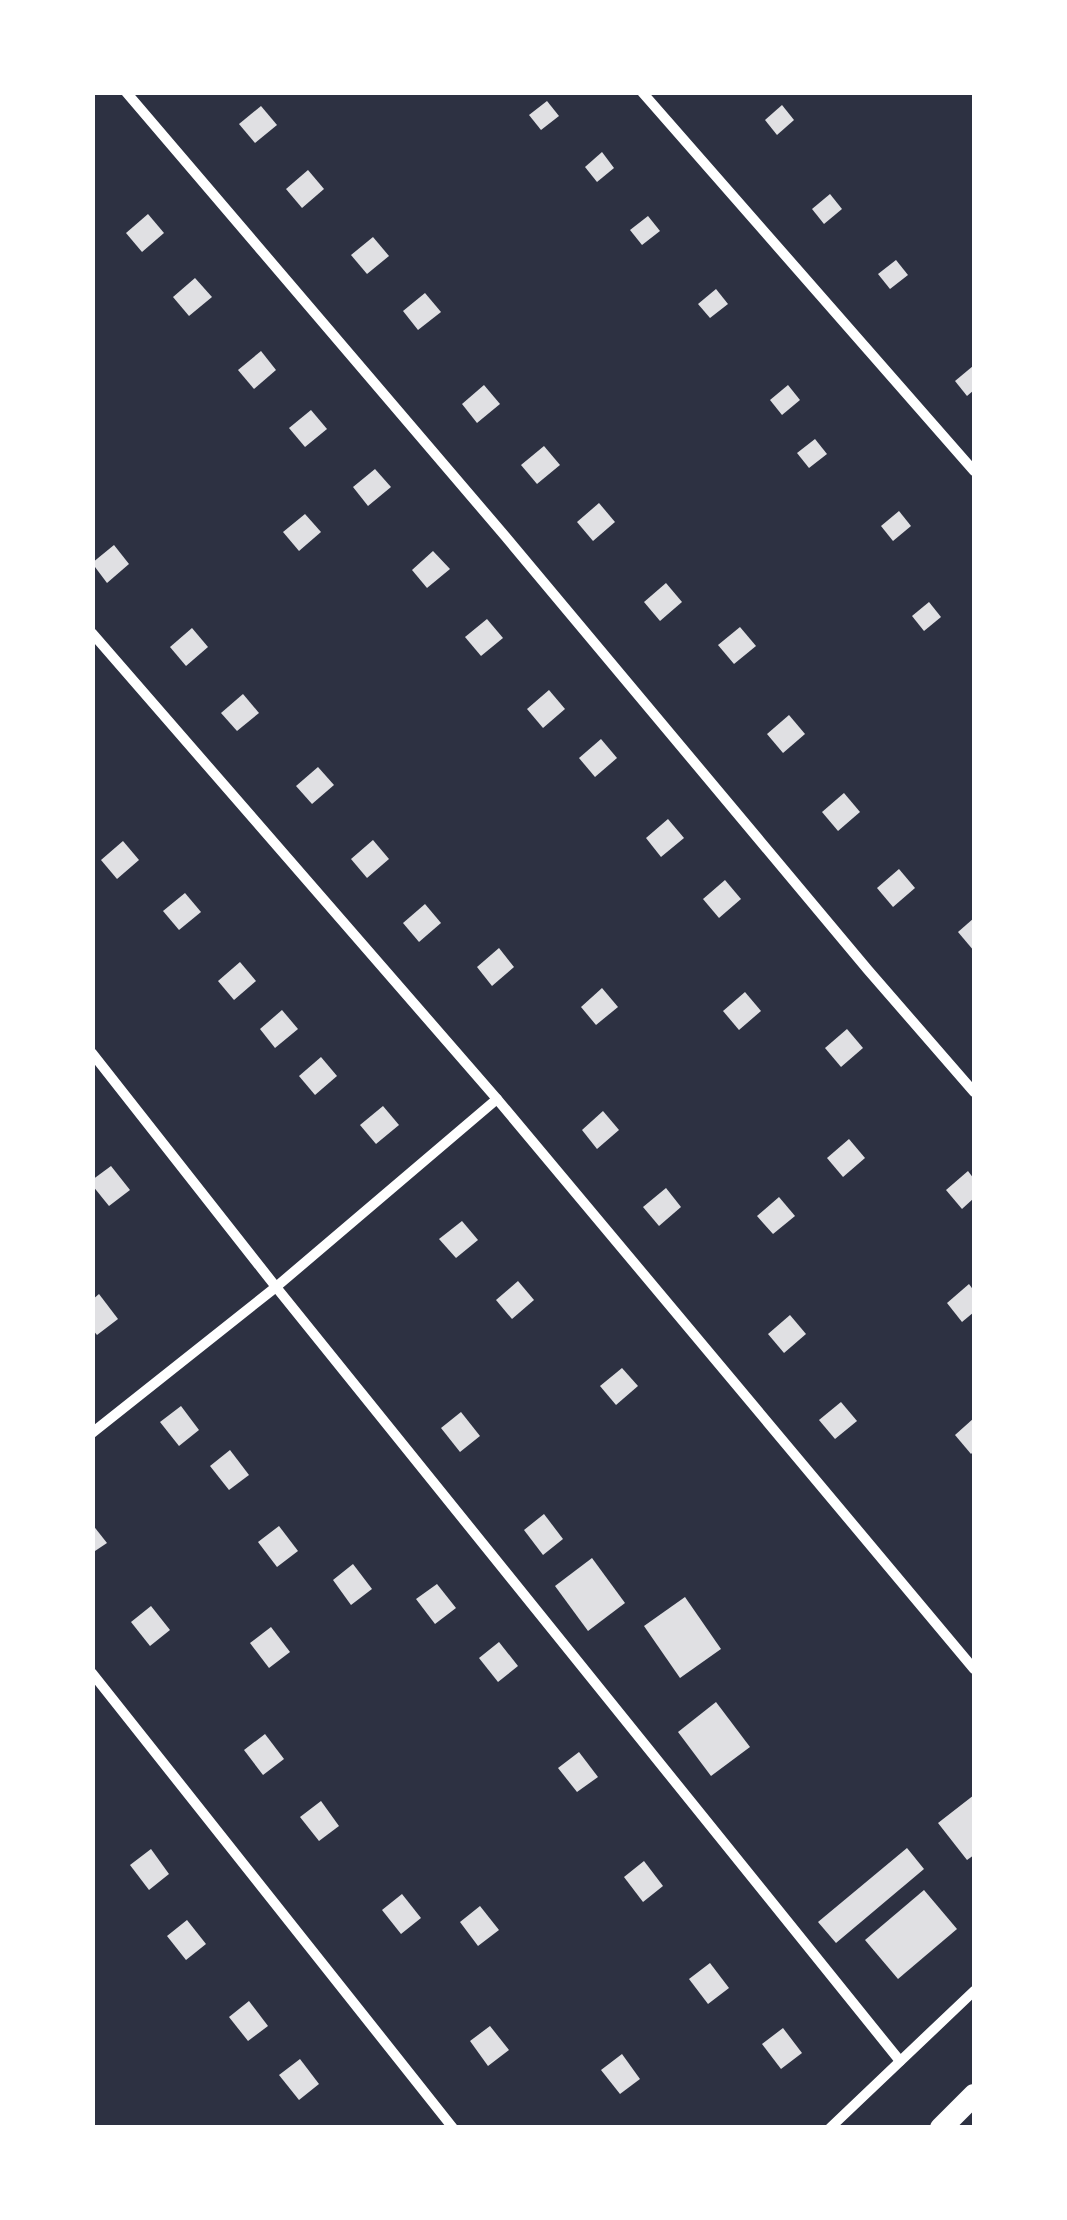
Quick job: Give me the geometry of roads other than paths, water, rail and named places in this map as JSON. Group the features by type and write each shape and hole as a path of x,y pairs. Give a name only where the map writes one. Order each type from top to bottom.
{"highway":[{"path":"941,2128 974,2095"}],"street":[{"path":"126,92 974,1092"},
{"path":"642,92 974,471"},
{"path":"92,633 497,1099 974,1669"},
{"path":"92,1054 900,2062"},
{"path":"92,1433 276,1287 497,1099"},
{"path":"92,1673 452,2128"},
{"path":"830,2128 974,1990"}]}
